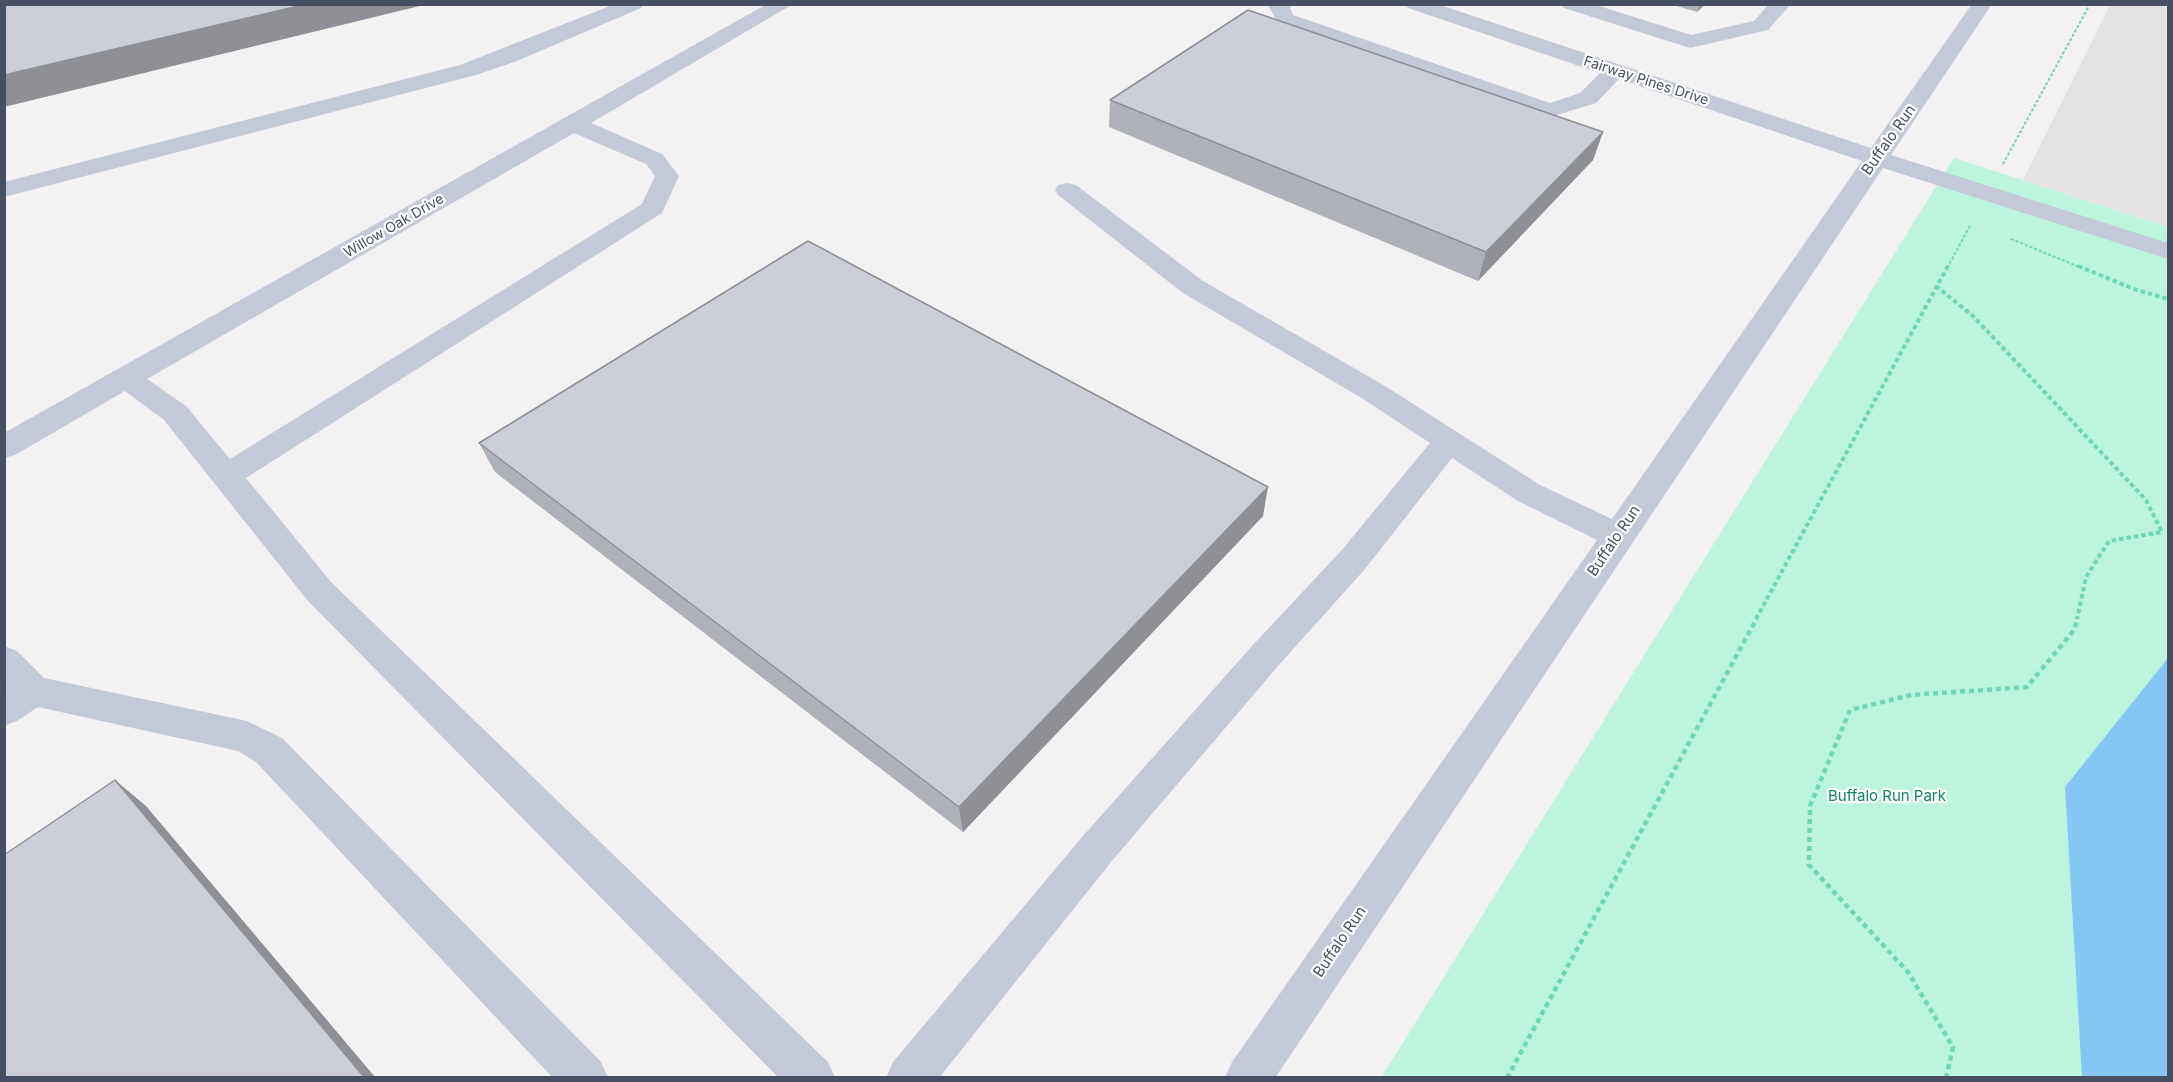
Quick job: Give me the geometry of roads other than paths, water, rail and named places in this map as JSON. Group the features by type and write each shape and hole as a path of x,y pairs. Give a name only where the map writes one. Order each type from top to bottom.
{"street":[{"path":"4,190 457,73 509,56 634,4"},
{"name":"Willow Oak Drive","path":"4,447 783,4"},
{"path":"1282,4 1279,7 1285,19 1550,110 1588,98 1615,71"},
{"name":"Fairway Pines Drive","path":"1415,4 1458,10 1615,71 1876,158 2169,251"},
{"path":"1571,4 1690,42 1761,26 1781,4"},
{"name":"Buffalo Run","path":"1248,1077 1982,4"},
{"path":"226,476 653,208 667,176 654,159 574,124"},
{"path":"1067,190 1193,287 1375,393 1529,493 1618,536"},
{"path":"126,378 175,413 320,592 812,1077"},
{"path":"909,1077 1105,840 1353,560 1449,441"},
{"path":"4,661 19,701 247,737 269,750 585,1077"}],"water":[{"path":"2168,658 2168,1077 2082,1077 2065,787"}],"park label":[{"name":"Buffalo Run Park","path":"1887,796"}]}
